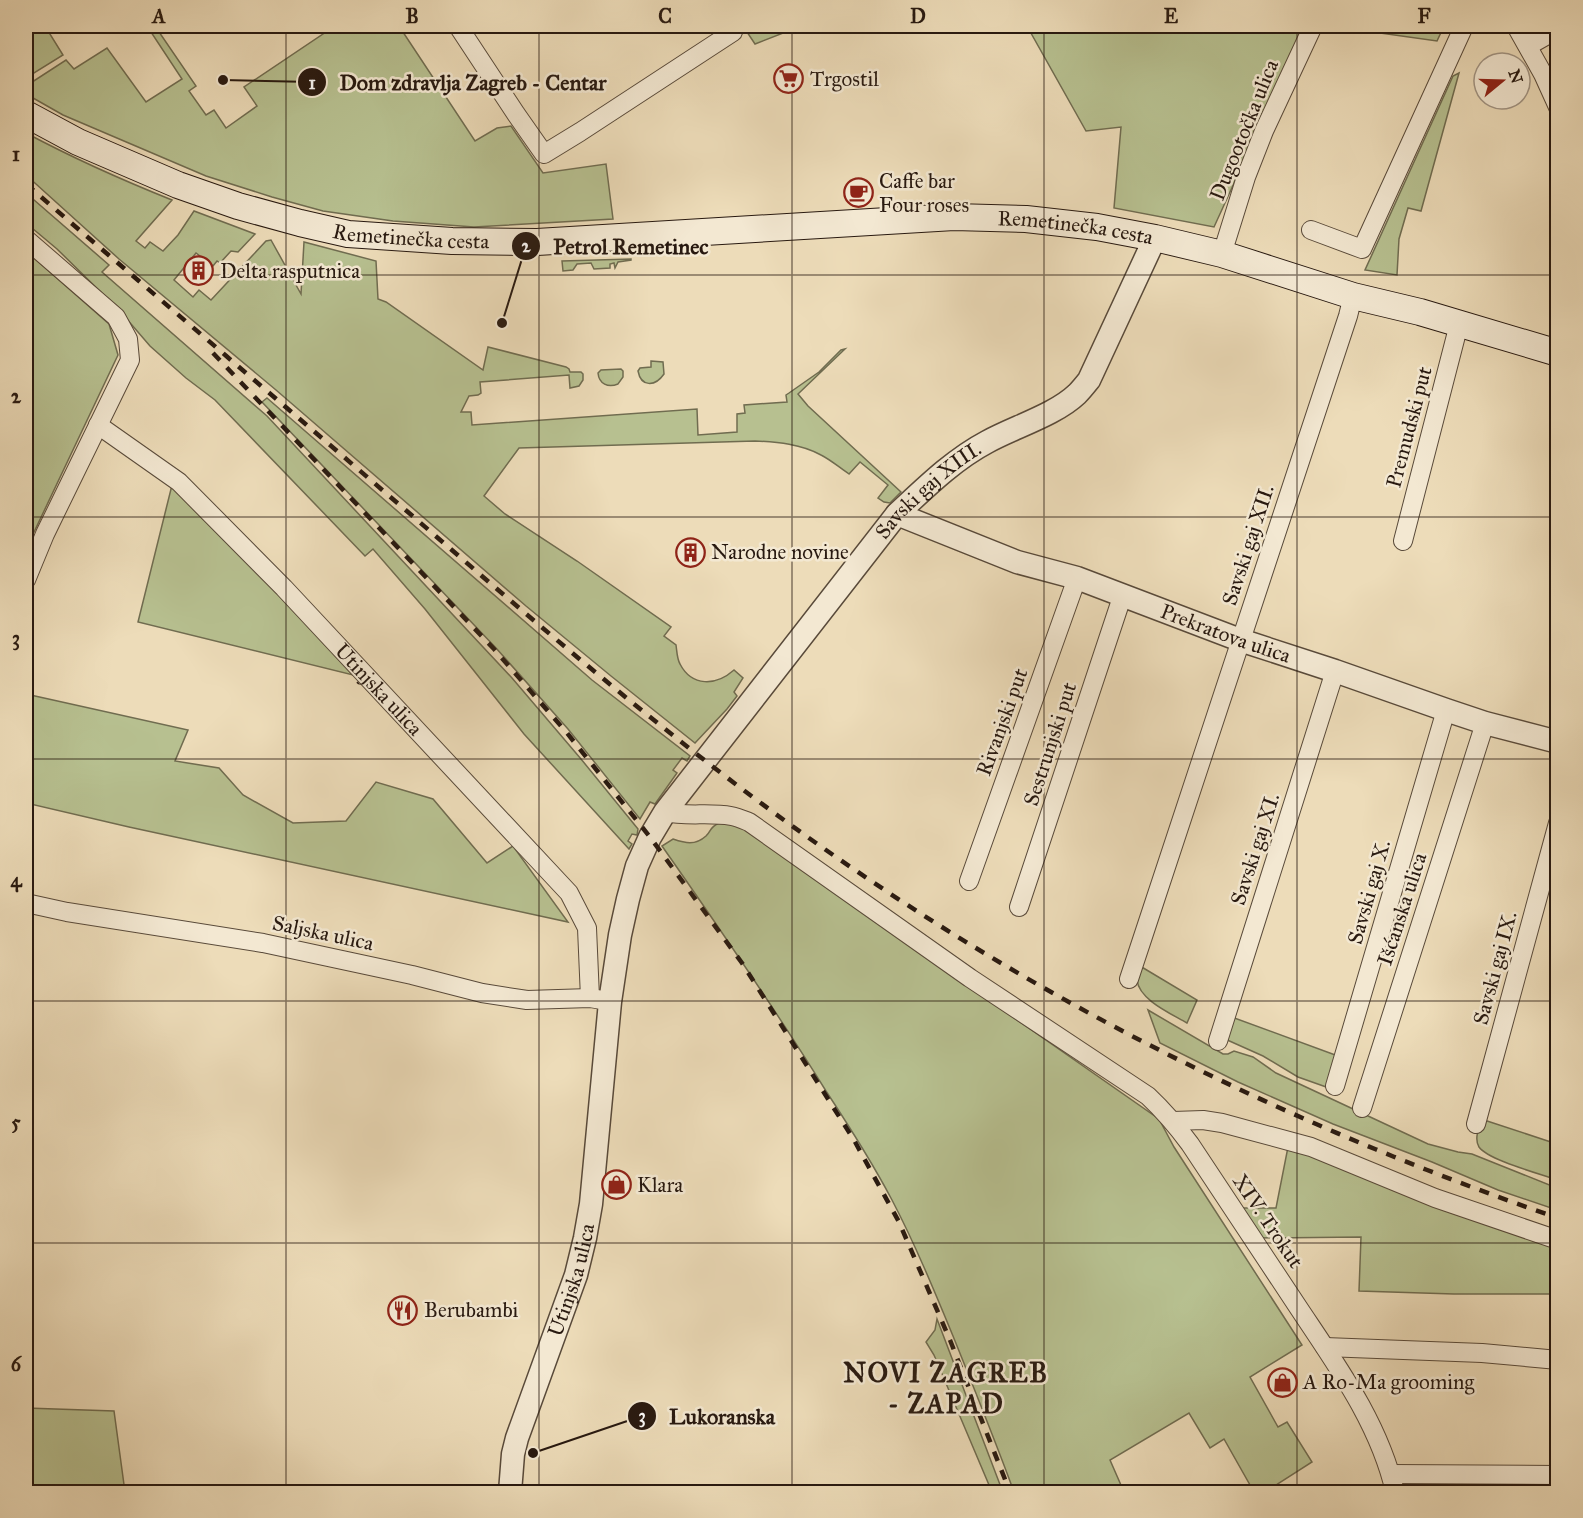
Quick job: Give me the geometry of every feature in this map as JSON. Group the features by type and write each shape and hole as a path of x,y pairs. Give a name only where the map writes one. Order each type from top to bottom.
{"main road":[{"name":"Remetinečka cesta","path":"26,114 78,142 178,185 300,224 348,234 452,241 537,242 954,217 1037,220 1097,227 1222,254 1353,296 1420,312 1557,352"}],"street":[{"path":"458,26 544,153 733,32 729,26"},
{"name":"Dugootočka ulica","path":"1222,254 1246,177 1264,131 1313,26"},
{"path":"1311,230 1362,249 1464,26"},
{"path":"1516,26 1543,74 1557,107"},
{"path":"1528,46 1557,29"},
{"name":"Savski gaj XIII.","path":"704,760 897,514 966,455 988,441 1060,406 1076,395 1089,380 1155,238"},
{"path":"26,239 116,317 128,339 130,360 45,534 26,580"},
{"name":"Savski gaj XII.","path":"1129,979 1353,296"},
{"name":"Premudski put","path":"1403,541 1459,324"},
{"name":"Utinjska ulica","path":"98,425 179,482 284,588 569,892 586,928 600,1000 591,1204 576,1275 517,1438 513,1454 510,1492"},
{"name":"Prekratova ulica","path":"897,514 1017,562 1077,578 1123,594 1240,640 1485,723 1557,742"},
{"name":"Rivanjski put","path":"969,881 1077,578"},
{"name":"Sestrunjski put","path":"1019,907 1123,594"},
{"name":"Savski gaj XI.","path":"1218,1041 1335,671"},
{"name":"Savski gaj X.","path":"1335,1086 1446,710"},
{"name":"Išćanska ulica","path":"1362,1108 1485,723"},
{"name":"Utinjska ulica","path":"600,1000 620,935 637,866 664,812 704,760"},
{"name":"XIV. Trokut","path":"664,812 678,815 733,816 749,822 970,978 1148,1096 1173,1121 1325,1347 1368,1417 1391,1474 1395,1492"},
{"name":"Savski gaj IX.","path":"1476,1124 1557,823"},
{"name":"Saljska ulica","path":"26,903 67,912 263,943 412,975 482,993 527,1000 600,1000"},
{"path":"1173,1121 1203,1120 1222,1123 1311,1147 1435,1198 1557,1240"},
{"path":"1325,1347 1482,1353 1557,1360"},
{"path":"1391,1474 1557,1475"}],"green space":[{"path":"26,26 45,26 63,55 26,78"},
{"path":"147,26 155,26 196,86 189,91 206,115 214,110 226,128 257,106 244,87 335,26 399,26 475,141 497,128 511,126 543,173 606,164 613,219 474,227 393,221 323,211 206,176 63,115 26,94 26,86 66,60 74,69 107,48 146,102 182,79"},
{"path":"743,26 801,26 755,44"},
{"path":"1027,26 1306,26 1214,227 1114,208 1121,127 1086,131"},
{"path":"1330,26 1381,30 1382,26 1444,26 1437,41"},
{"path":"1459,73 1421,211 1408,208 1399,239 1397,275 1365,270 1453,76"},
{"path":"26,133 172,200 136,241 145,248 150,242 163,251 178,235 194,211 255,234 238,252 231,251 220,263 217,261 213,266 196,253 174,280 193,297 199,290 211,300 266,241 271,240 301,294 304,242 376,261 378,299 386,302 483,370 488,347 566,367 570,372 583,374 583,380 579,386 570,388 569,375 480,382 481,393 469,396 461,412 471,412 472,425 697,409 698,435 737,432 737,414 745,413 744,405 787,402 786,395 819,372 841,350 845,349 798,394 808,406 901,492 890,503 884,502 878,498 888,485 860,462 849,474 813,451 781,443 755,441 519,448 484,496 505,514 671,627 664,636 676,645 679,662 691,677 705,682 712,681 734,670 743,678 734,692 737,696 695,743 526,606 276,390 119,259 26,175"},
{"path":"26,193 109,265 102,272 267,416 512,678 638,829 637,835 632,834 628,841 632,844 629,849 524,734 425,609 373,549 365,556 215,400 150,346 119,310 57,249 26,223"},
{"path":"26,251 109,324 118,355 26,549"},
{"path":"631,259 618,262 615,268 614,263 610,264 610,268 594,269 591,263 577,264 573,270 563,271 562,261"},
{"path":"651,361 663,362 664,374 657,381 649,383 642,380 638,371 640,368 651,367"},
{"path":"621,369 623,377 618,384 611,386 600,380 598,373 601,370"},
{"path":"267,398 592,680 690,756 687,761 682,758 673,770 677,773 655,804 650,802 640,819 568,729 496,648 262,402"},
{"path":"173,481 353,675 138,622"},
{"path":"26,694 188,730 175,761 219,768 243,795 293,823 346,821 376,782 433,799 487,863 513,846 568,922 26,803"},
{"path":"719,823 738,825 1159,1119 1174,1147 1302,1345 1250,1377 1278,1427 1287,1422 1312,1462 1265,1492 1254,1492 1224,1439 1210,1448 1189,1413 1110,1460 1124,1492 1014,1492 939,1302 909,1233 884,1186 852,1131 786,1029 662,846 673,839 686,842 698,841"},
{"path":"1140,966 1197,1000 1187,1023 1157,1006 1144,994 1137,980"},
{"path":"1148,1010 1223,1054 1234,1051 1253,1057 1276,1073 1428,1144 1472,1154 1557,1188 1557,1210 1498,1190 1333,1124 1238,1082 1160,1043"},
{"path":"1229,1016 1338,1056 1329,1088 1298,1077 1263,1056 1225,1039"},
{"path":"1481,1119 1557,1144 1557,1180 1503,1162 1484,1152 1477,1141"},
{"path":"1288,1147 1557,1246 1557,1294 1359,1291 1361,1237 1258,1238 1239,1208 1276,1208"},
{"path":"937,1319 1003,1492 992,1492 934,1355 926,1342 935,1330"},
{"path":"26,1408 114,1411 125,1492 26,1492"}],"railway":[{"path":"26,184 576,656 741,788 855,870 937,924 1021,975 1194,1068 1374,1149 1558,1218"},
{"path":"213,353 494,649 567,733 650,837 742,963 854,1140 899,1222 950,1340 1010,1492"}],"place":[{"name":"Trgostil","path":"789,79"},
{"name":"Dom zdravlja Zagreb - Centar","path":"223,80"},
{"name":"Caffe bar Four roses","path":"858,193"},
{"name":"Delta rasputnica","path":"199,271"},
{"name":"Petrol Remetinec","path":"502,323"},
{"name":"Narodne novine","path":"690,552"},
{"name":"Klara","path":"616,1185"},
{"name":"Berubambi","path":"403,1310"},
{"name":"A Ro-Ma grooming","path":"1282,1382"},
{"name":"Lukoranska","path":"533,1453"}],"district":[{"name":"NOVI ZAGREB - ZAPAD","path":"946,1388"}]}
